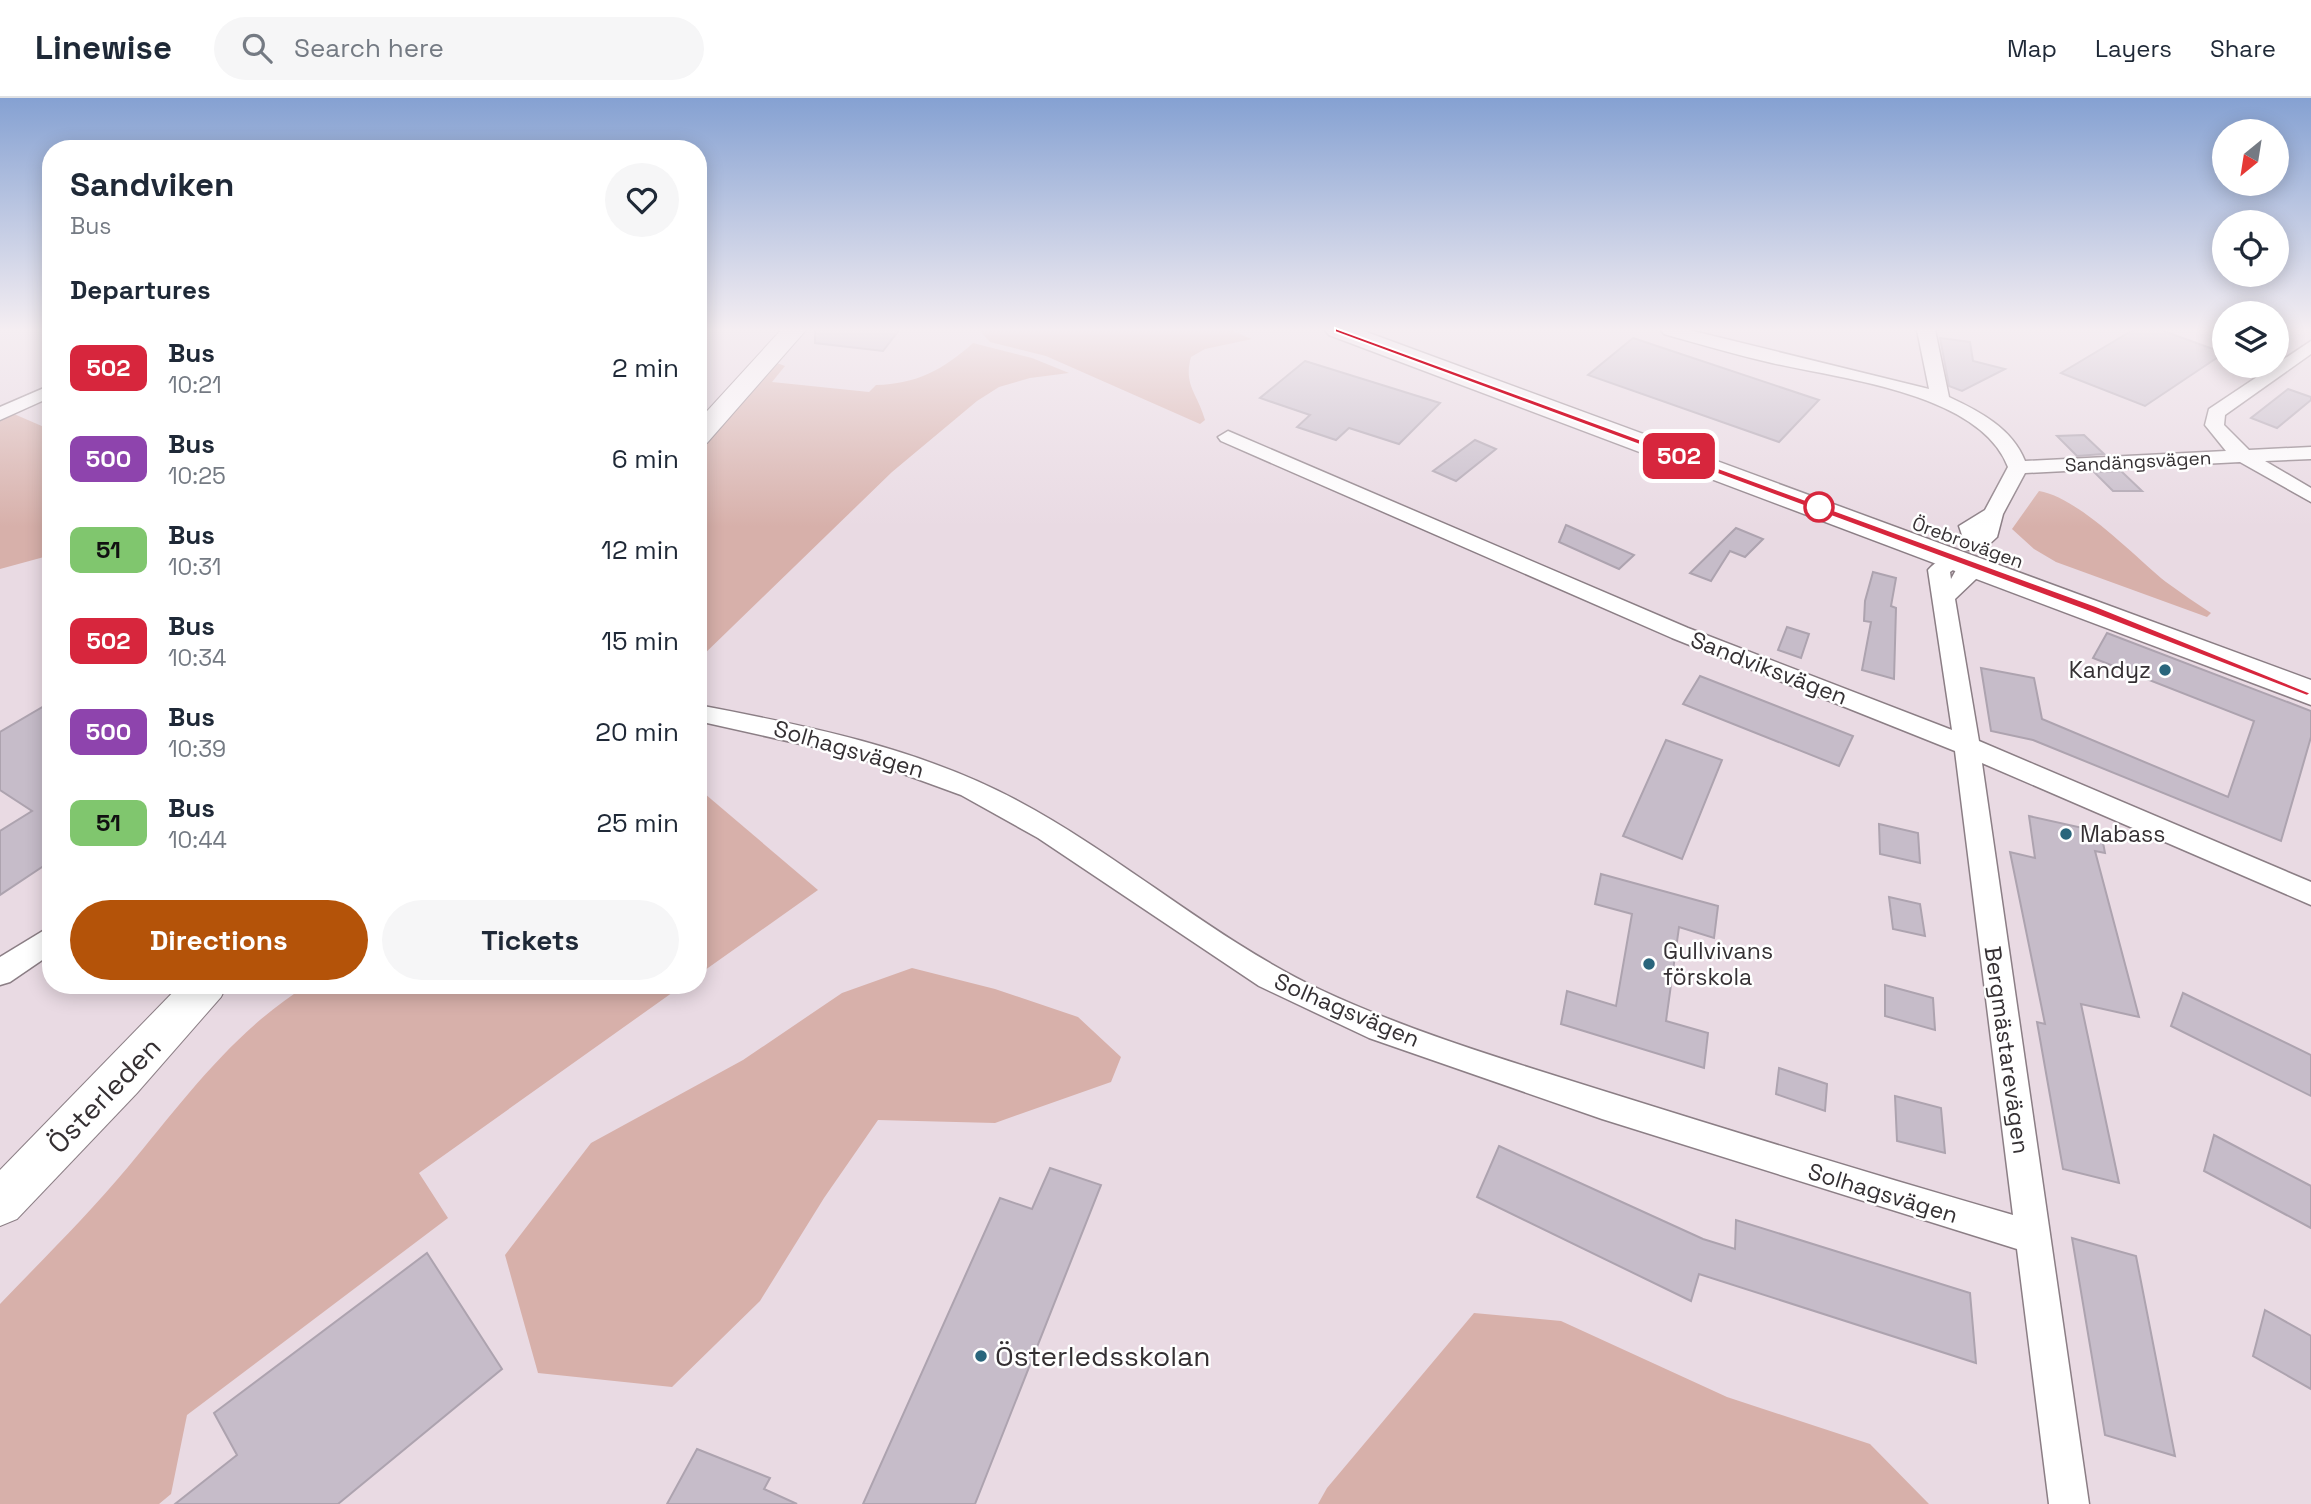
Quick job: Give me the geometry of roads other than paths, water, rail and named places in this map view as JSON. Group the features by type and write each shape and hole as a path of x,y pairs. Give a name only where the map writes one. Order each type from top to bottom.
{"highway":[{"name":"Örebrovägen","path":"1523,396 1971,554 2311,669"},
{"name":"Örebrovägen","path":"1559,396 1971,554 2311,693"}],"main road":[{"path":"707,427 735,396"},
{"name":"Österleden","path":"0,1203 121,1079 198,994"}],"street":[{"path":"0,414 39,396"},
{"path":"1929,396 1999,436 2015,452 2018,467 1993,514 1990,533 1971,554"},
{"path":"1939,396 1940,400"},
{"path":"2241,396 2216,413 2214,425 2222,438 2242,455 2311,496"},
{"name":"Sandviksvägen","path":"1228,436 1680,633 1967,746 2311,894"},
{"name":"Sandängsvägen","path":"2018,467 2311,453"},
{"name":"Bergmästarevägen","path":"1971,554 1965,579 1945,596 2069,1504"},
{"name":"Solhagsvägen","path":"707,715 841,741 940,774 1009,808 1061,840 1247,966 1311,999 1380,1027 1478,1065 1802,1169 2032,1237"},
{"path":"0,973 42,944"}],"place":[{"name":"Kandyz","path":"2165,670"},
{"name":"Mabass","path":"2066,834"},
{"name":"Gullvivans förskola","path":"1649,964"},
{"name":"Österledsskolan","path":"981,1356"}]}
